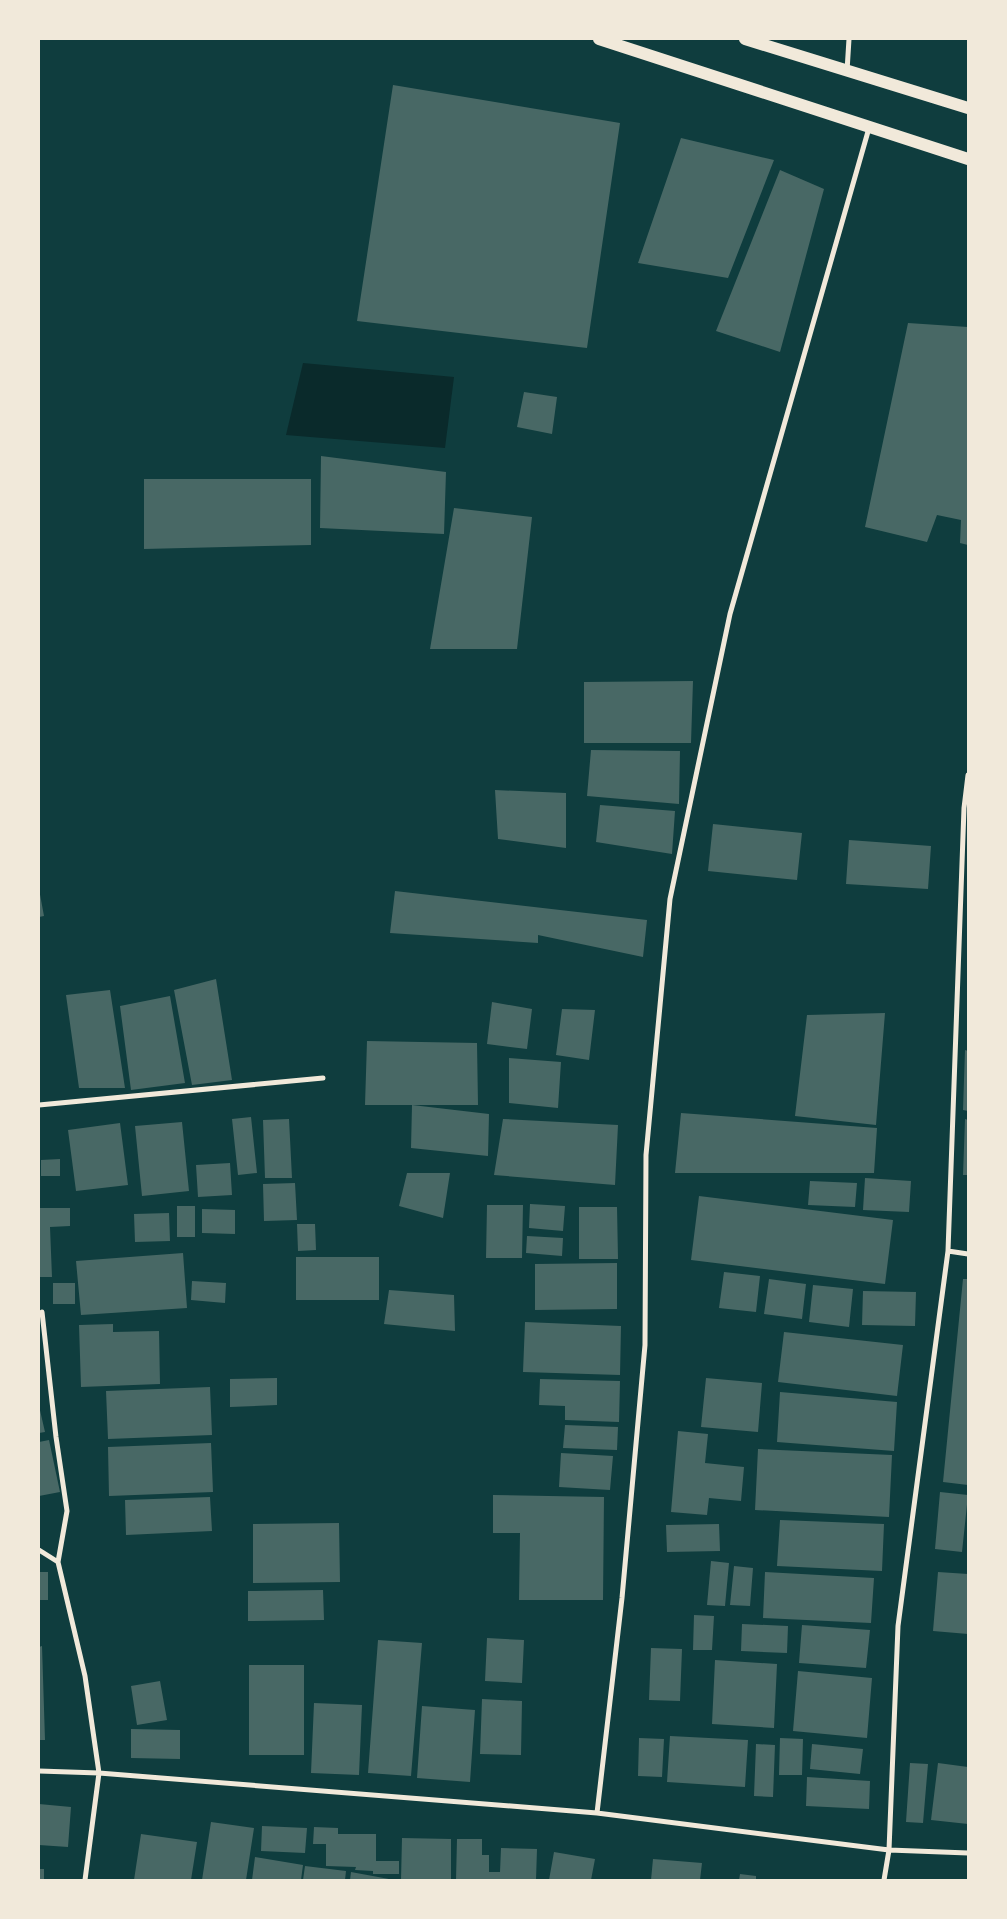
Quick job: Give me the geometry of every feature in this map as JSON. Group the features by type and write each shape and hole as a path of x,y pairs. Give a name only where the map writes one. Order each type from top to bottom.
{"main road":[{"path":"599,39 968,158"},
{"path":"745,39 968,108"}],"street":[{"path":"847,72 849,39"},
{"path":"597,1813 622,1598 645,1345 646,1155 650,1091 670,899 730,614 870,127"},
{"path":"884,1880 889,1850 898,1626 948,1251 964,808 968,775"},
{"path":"39,1104 323,1078"},
{"path":"948,1251 968,1254"},
{"path":"42,1312 56,1437 67,1511 58,1562 85,1676 99,1772 85,1880"},
{"path":"39,1550 58,1562"},
{"path":"39,1771 99,1772 597,1813 889,1850 968,1853"}],"water":[{"path":"303,363 454,377 445,448 286,435"}],"building":[{"path":"393,85 620,123 587,348 357,321"},
{"path":"681,138 774,160 728,278 638,263"},
{"path":"780,170 824,189 780,352 716,331"},
{"path":"908,323 968,327 968,545 960,543 961,520 937,515 927,542 865,527"},
{"path":"524,392 557,397 552,434 517,427"},
{"path":"321,456 446,472 444,534 320,528"},
{"path":"144,479 311,479 311,545 144,549"},
{"path":"454,508 532,517 517,649 430,649"},
{"path":"693,681 691,743 584,743 584,682"},
{"path":"591,750 680,751 679,804 587,796"},
{"path":"495,790 566,793 566,848 498,839"},
{"path":"600,805 675,811 672,854 596,842"},
{"path":"713,824 802,833 797,880 708,871"},
{"path":"849,840 931,846 928,889 846,884"},
{"path":"39,889 44,916 39,917"},
{"path":"395,891 647,920 643,957 538,935 538,943 390,933"},
{"path":"216,979 232,1080 192,1085 174,990"},
{"path":"110,990 125,1088 79,1088 66,995"},
{"path":"170,996 185,1083 131,1090 120,1006"},
{"path":"492,1002 532,1009 527,1049 487,1044"},
{"path":"562,1009 595,1010 589,1060 556,1055"},
{"path":"885,1013 876,1125 795,1116 807,1015"},
{"path":"367,1041 477,1043 478,1105 365,1105"},
{"path":"965,1050 968,1051 968,1111 963,1110"},
{"path":"509,1058 561,1062 558,1108 509,1103"},
{"path":"412,1105 489,1114 488,1156 411,1148"},
{"path":"681,1113 877,1128 874,1173 675,1173"},
{"path":"251,1117 257,1173 238,1175 232,1119"},
{"path":"289,1119 292,1178 265,1178 263,1120"},
{"path":"503,1119 618,1125 615,1185 494,1175"},
{"path":"965,1119 968,1120 968,1175 963,1175"},
{"path":"182,1122 189,1191 142,1196 135,1126"},
{"path":"120,1123 128,1185 76,1191 68,1130"},
{"path":"60,1159 60,1176 41,1176 41,1160"},
{"path":"230,1163 232,1195 198,1197 196,1165"},
{"path":"407,1173 450,1173 443,1218 399,1206"},
{"path":"865,1178 911,1181 909,1212 863,1210"},
{"path":"810,1181 857,1183 855,1207 808,1205"},
{"path":"295,1183 297,1220 264,1221 263,1184"},
{"path":"699,1196 893,1220 885,1284 691,1260"},
{"path":"530,1204 565,1206 563,1231 529,1228"},
{"path":"487,1205 523,1205 522,1258 486,1258"},
{"path":"177,1206 195,1206 195,1237 177,1237"},
{"path":"579,1207 617,1207 618,1259 579,1259"},
{"path":"39,1208 70,1208 70,1226 50,1227 52,1277 39,1277"},
{"path":"202,1209 235,1210 235,1234 202,1233"},
{"path":"169,1213 170,1241 135,1242 134,1214"},
{"path":"297,1224 315,1224 316,1250 298,1251"},
{"path":"527,1236 563,1238 562,1256 526,1253"},
{"path":"183,1253 187,1308 81,1315 76,1261"},
{"path":"296,1257 379,1257 379,1300 296,1300"},
{"path":"617,1263 617,1309 535,1310 535,1264"},
{"path":"724,1272 760,1276 756,1312 719,1308"},
{"path":"769,1279 806,1284 802,1319 764,1314"},
{"path":"963,1279 968,1279 968,1485 943,1482"},
{"path":"192,1281 226,1283 225,1303 191,1300"},
{"path":"53,1283 75,1283 75,1304 53,1304"},
{"path":"813,1285 853,1289 849,1327 809,1322"},
{"path":"389,1290 454,1295 455,1331 384,1324"},
{"path":"863,1291 916,1292 915,1326 862,1325"},
{"path":"525,1322 621,1326 620,1375 523,1372"},
{"path":"113,1324 113,1332 159,1331 160,1384 81,1387 79,1325"},
{"path":"784,1332 903,1345 897,1396 778,1382"},
{"path":"277,1378 277,1405 230,1407 230,1379"},
{"path":"706,1378 762,1383 758,1432 701,1427"},
{"path":"540,1379 620,1381 619,1422 565,1420 565,1406 539,1405"},
{"path":"210,1387 212,1435 108,1439 106,1391"},
{"path":"780,1392 897,1402 894,1451 777,1442"},
{"path":"39,1406 45,1432 39,1433"},
{"path":"565,1425 618,1427 617,1450 563,1448"},
{"path":"678,1431 708,1434 705,1463 744,1467 741,1501 709,1498 707,1515 671,1512"},
{"path":"49,1440 60,1492 39,1496 39,1442"},
{"path":"211,1443 213,1492 109,1496 108,1447"},
{"path":"758,1449 892,1455 889,1517 755,1510"},
{"path":"561,1453 613,1456 610,1490 559,1487"},
{"path":"940,1492 968,1495 962,1552 935,1549"},
{"path":"493,1495 604,1497 603,1600 519,1600 520,1533 493,1533"},
{"path":"210,1497 212,1531 126,1535 125,1500"},
{"path":"780,1520 884,1524 882,1571 777,1566"},
{"path":"339,1523 340,1582 253,1583 253,1524"},
{"path":"719,1524 720,1551 667,1552 666,1525"},
{"path":"711,1561 729,1563 725,1606 707,1605"},
{"path":"734,1566 753,1568 750,1606 730,1605"},
{"path":"39,1572 48,1572 48,1600 39,1600"},
{"path":"765,1572 874,1578 871,1623 763,1618"},
{"path":"938,1572 968,1574 968,1634 933,1631"},
{"path":"323,1590 324,1620 248,1621 248,1591"},
{"path":"694,1615 714,1616 712,1650 693,1650"},
{"path":"742,1624 788,1626 787,1653 741,1651"},
{"path":"802,1625 870,1630 866,1668 799,1663"},
{"path":"487,1638 524,1640 522,1683 485,1681"},
{"path":"378,1640 422,1643 411,1776 368,1773"},
{"path":"42,1646 45,1740 39,1740 39,1647"},
{"path":"651,1648 682,1649 680,1701 649,1700"},
{"path":"715,1660 777,1664 774,1728 712,1724"},
{"path":"249,1665 304,1665 304,1755 249,1755"},
{"path":"798,1671 872,1678 867,1738 793,1731"},
{"path":"160,1681 167,1720 137,1725 131,1686"},
{"path":"482,1699 522,1701 521,1755 480,1754"},
{"path":"314,1703 362,1705 359,1775 311,1773"},
{"path":"422,1706 475,1710 470,1782 417,1778"},
{"path":"131,1729 180,1730 180,1759 131,1758"},
{"path":"670,1736 748,1740 745,1787 667,1782"},
{"path":"639,1738 664,1739 662,1777 638,1776"},
{"path":"780,1738 803,1739 802,1775 779,1775"},
{"path":"756,1744 775,1745 773,1797 754,1796"},
{"path":"812,1744 863,1749 860,1774 810,1769"},
{"path":"910,1763 928,1764 923,1823 906,1822"},
{"path":"938,1763 968,1767 968,1824 931,1820"},
{"path":"807,1777 870,1781 869,1809 806,1806"},
{"path":"39,1804 71,1807 68,1847 39,1845"},
{"path":"211,1822 254,1828 246,1880 202,1880"},
{"path":"262,1826 307,1828 305,1853 261,1851"},
{"path":"314,1827 338,1828 338,1834 376,1834 376,1861 399,1861 399,1874 373,1874 373,1871 355,1870 356,1867 326,1866 326,1844 313,1844"},
{"path":"141,1834 197,1842 191,1880 134,1880"},
{"path":"402,1838 451,1839 451,1880 401,1880"},
{"path":"457,1839 482,1839 482,1855 489,1855 489,1872 500,1872 501,1848 537,1849 536,1880 456,1880"},
{"path":"554,1852 595,1859 591,1880 549,1880"},
{"path":"255,1857 303,1865 301,1880 252,1880"},
{"path":"653,1859 702,1863 700,1880 651,1880"},
{"path":"305,1866 346,1871 345,1880 303,1880"},
{"path":"39,1869 44,1869 44,1880 39,1880"},
{"path":"351,1872 389,1879 389,1880 350,1880"},
{"path":"740,1874 756,1876 756,1880 739,1880"}]}
